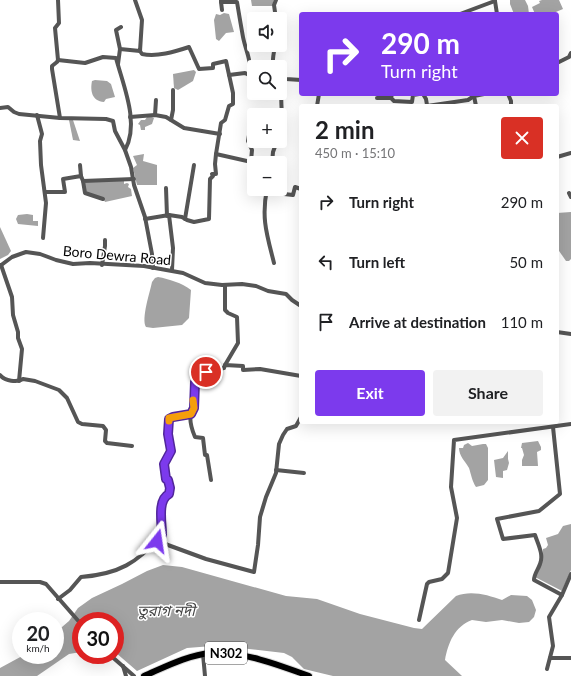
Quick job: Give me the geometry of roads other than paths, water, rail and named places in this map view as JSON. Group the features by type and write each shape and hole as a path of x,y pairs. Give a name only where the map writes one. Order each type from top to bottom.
{"highway":[{"name":"N302","path":"144,676 171,664 202,654 220,652 274,664 309,676"}],"street":[{"path":"58,0 59,23 55,28 58,60 52,66 52,69 60,118"},
{"path":"135,0 142,20 140,51"},
{"path":"275,12 274,5 276,0"},
{"path":"222,10 221,1 237,2 243,38 250,60"},
{"path":"465,12 495,1 497,12"},
{"path":"118,67 120,50 116,30 121,27"},
{"path":"120,50 140,51 142,54 148,55 177,51 189,47 199,69 212,68 213,64 226,61 233,93 233,104 229,106 225,120 221,123 215,164 216,174 212,174 213,176 210,179 210,219 194,222 182,217 168,215 145,219"},
{"path":"58,60 85,63 103,57 116,58 130,117 129,143 125,150"},
{"path":"559,62 570,57"},
{"path":"229,75 247,74"},
{"path":"287,79 299,80"},
{"path":"171,120 173,110 173,90"},
{"path":"377,98 392,96 394,101 412,102 413,96"},
{"path":"441,104 468,100 472,96"},
{"path":"155,116 156,100"},
{"path":"0,108 8,107 19,114 60,118 106,119 113,121 115,131 125,150 134,178 134,185 145,219 152,254 153,268"},
{"path":"37,115 42,134 40,141 41,166 46,202 43,238"},
{"path":"130,117 166,117 184,128 220,134"},
{"path":"559,156 571,153"},
{"path":"216,154 247,160"},
{"path":"80,165 81,176 86,192 103,199"},
{"path":"185,219 194,165"},
{"path":"45,192 65,192 63,179 81,176"},
{"path":"83,181 134,178"},
{"path":"287,194 293,195 295,187 299,188"},
{"path":"166,188 173,248 172,270"},
{"path":"265,196 264,221 274,263"},
{"path":"102,264 105,240"},
{"name":"Boro Dewra Road","path":"0,266 12,257 26,252 40,254 56,260 74,264 90,263 144,266 183,273 205,283 256,286 268,291 286,294 299,305"},
{"path":"0,266 12,297 13,315 22,349 19,382"},
{"path":"211,480 207,455 205,455 203,438 195,437 191,423 191,414 194,408 195,382 206,372 224,368 238,343 237,317 225,310 225,285"},
{"path":"559,332 571,334"},
{"path":"225,365 243,366 243,370 260,369 299,376"},
{"path":"0,375 2,378 19,382 23,379 35,381 59,390 67,398 78,422 82,424 103,426 106,430 106,443 132,446"},
{"path":"60,601 81,577 108,574 132,563 150,548 162,535 163,500 164,497 169,494 170,490 164,468 164,464 171,451 168,434 169,419 191,414"},
{"path":"157,541 206,559 254,572 260,517 276,470 277,455 282,435 287,429 296,426 299,421"},
{"path":"419,620 426,584 442,579 448,573 457,516 452,495 454,440 571,424"},
{"path":"553,426 560,494 539,511 497,519 503,538 535,535 541,559 534,574 534,580 562,595"},
{"path":"276,470 304,473"},
{"path":"548,669 553,646 549,617 562,595 571,574"},
{"path":"0,582 43,582 72,614"},
{"path":"202,654 205,676"},
{"path":"550,658 571,658"},
{"path":"121,664 134,676"},
{"path":"123,666 126,676"}],"water":[{"path":"251,0 274,0 272,6 252,6"},
{"path":"510,0 525,0 529,12 513,12"},
{"path":"559,0 563,9 556,12 534,12 532,7 540,3 539,1"},
{"path":"224,13 229,14 234,32 226,33 219,41 216,39 214,20 216,14 220,15"},
{"path":"194,70 196,72 193,81 178,90 174,88 173,74"},
{"path":"92,81 107,81 111,84 115,97 106,99 104,102 94,98 91,88"},
{"path":"150,116 154,118 152,124 145,127 145,130 141,130 140,125 138,124 141,120 145,120"},
{"path":"69,120 73,120 80,141 73,140"},
{"path":"144,154 143,161 157,165 157,185 137,185 133,168 137,165 133,156"},
{"path":"124,180 124,184 129,184 128,187 131,189 132,196 105,202 103,198 86,192 84,182"},
{"path":"571,212 571,259 569,261 566,261 559,251 559,213"},
{"path":"18,215 33,215 33,221 38,221 38,226 18,224 16,219"},
{"path":"0,227 11,251 8,255 0,259"},
{"path":"158,277 184,285 191,290 189,318 182,325 153,328 146,327 145,312 152,282"},
{"path":"538,441 541,450 537,452 538,466 522,466 524,455 521,448 522,443"},
{"path":"468,443 472,446 486,444 488,448 488,480 484,485 476,487 469,468 460,454 459,448 463,448 464,445"},
{"path":"508,451 509,463 507,470 503,471 503,478 496,477 494,460 503,458"},
{"path":"571,524 571,570 562,591 535,577 543,560 543,549 548,545 546,538 558,534 563,526"},
{"name":"তুরাগ নদী","path":"163,565 182,567 286,596 317,599 360,614 422,629 456,596 468,593 491,596 502,600 511,595 527,596 532,600 536,610 534,617 529,622 519,623 502,620 486,622 472,620 461,626 450,641 445,660 462,676 333,676 304,669 292,657 284,653 225,645 187,648 137,671 124,660 124,612 75,612 78,608 92,598 147,571"},
{"name":"তুরাগ নদী","path":"72,617 72,654 64,657 64,625"},
{"name":"তুরাগ নদী","path":"12,662 12,664 54,664 37,676 0,676 0,668"}]}
